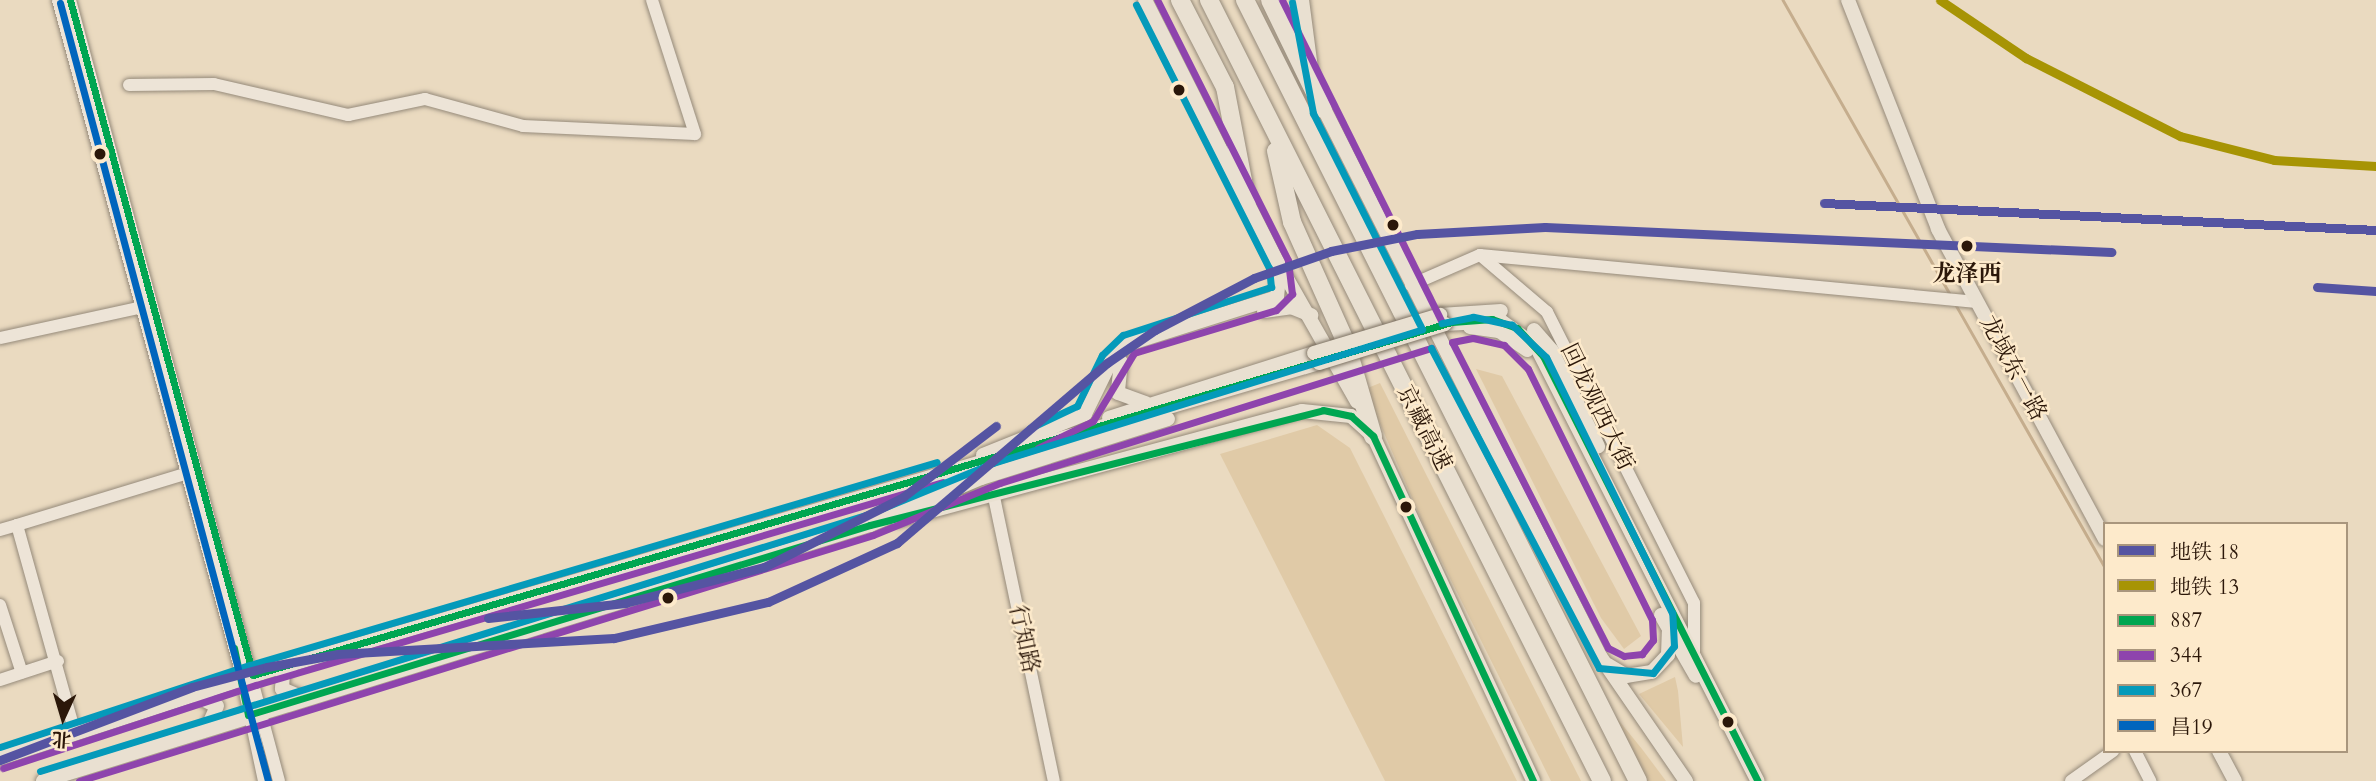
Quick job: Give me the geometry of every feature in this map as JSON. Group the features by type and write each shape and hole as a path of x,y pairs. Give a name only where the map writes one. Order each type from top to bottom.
{"highway":[{"path":"1180,0 1225,87 1247,201"},
{"name":"京藏高速","path":"1209,0 1602,781"},
{"name":"京藏高速","path":"1245,0 1638,781"},
{"path":"1270,0 1323,109"},
{"path":"1272,127 1292,222 1346,343 1373,436"}],"main road":[{"path":"1144,0 1277,261 1315,321 1373,436 1533,781"},
{"path":"1302,0 1323,109 1600,656 1686,781"},
{"name":"龙域东一路","path":"1848,0 1938,229 2103,535"},
{"path":"952,468 1077,421 1095,402 1114,356 1128,344 1277,297 1283,280 1277,261"},
{"path":"1151,402 1128,400 1116,390 1117,368 1134,350 1276,307 1303,310 1315,321"},
{"name":"回龙观西大街","path":"1444,324 1501,321 1536,346 1758,781"},
{"path":"0,758 247,677 1444,324"},
{"name":"回龙观西大街","path":"1444,324 1499,331 1530,354 1669,631 1748,781"},
{"path":"972,463 1151,402 1319,362"},
{"path":"870,525 996,473 1319,362"},
{"path":"43,781 308,696 870,525 994,497 1302,411 1351,416 1373,436"},
{"path":"1600,656 1622,667 1647,664 1664,643 1662,617"},
{"path":"1600,656 1620,674 1647,674 1668,655 1669,631"},
{"path":"300,662 284,671 281,685 289,696 308,696"},
{"path":"191,696 206,696 217,706 215,720 202,730"},
{"path":"2220,753 2235,781"}],"street":[{"path":"58,0 247,677 264,781"},
{"path":"70,0 185,474 247,677"},
{"path":"129,85 214,84 348,115 425,99 523,126 695,134 652,0"},
{"path":"1411,285 1480,255 1977,302"},
{"name":"回龙观西大街","path":"1480,255 1556,324 1694,603 1694,653"},
{"path":"0,338 145,307"},
{"path":"0,530 185,474"},
{"name":"行知路","path":"994,497 1054,781"},
{"path":"17,525 58,662 75,733"},
{"path":"0,605 22,673"},
{"path":"0,680 58,662"},
{"path":"255,713 279,781"},
{"path":"2071,781 2110,753"},
{"path":"2135,753 2150,781"}],"shaded area":[{"path":"1476,369 1502,376 1641,636 1624,649 1601,618"},
{"path":"1380,383 1581,781 1551,781 1425,528 1365,389"},
{"path":"1317,425 1350,448 1517,781 1385,781 1220,454"},
{"path":"1675,677 1678,691 1683,747 1639,694"},
{"path":"1607,706 1642,749 1666,781 1645,781"}],"waterway":[{"path":"1783,0 1951,296"},
{"path":"1956,305 2103,563"}],"metro line":[{"name":"13","path":"1940,0 2026,58 2180,136 2274,160 2376,166"},
{"name":"18","path":"1824,203 2376,230"},
{"name":"18","path":"0,760 192,687 267,667 338,654 614,638 768,602 897,543 1107,363 1155,330 1254,278 1331,251 1417,234 1545,227 2111,252"},
{"name":"18","path":"2317,287 2376,291"},
{"name":"18","path":"488,618 625,603 764,567 903,497 996,426"}],"transit line":[{"name":"887","path":"70,0 253,675 1452,322 1492,319 1517,328 1543,356 1758,781"},
{"name":"344","path":"1038,448 1093,421 1134,353 1276,310 1292,294 1288,260 1157,0"},
{"name":"344","path":"1282,0 1442,323"},
{"name":"367","path":"40,771 866,515 993,463 1422,329 1313,113 1292,2"},
{"name":"昌19","path":"60,3 268,781"},
{"name":"367","path":"1030,428 1077,406 1102,355 1123,335 1271,287 1269,268 1136,5"},
{"name":"367","path":"1431,348 1599,668 1653,673 1674,646 1672,613 1546,357 1512,325 1473,317 1442,323"},
{"name":"344","path":"1473,338 1504,345 1528,369 1652,620 1653,640 1642,654 1624,656 1608,648 1452,342 1473,338"},
{"name":"344","path":"79,781 873,535 1000,483 1431,348"},
{"name":"887","path":"234,648 248,715 870,525 1323,410 1351,416 1373,436 1533,781"},
{"name":"367","path":"0,747 250,665 937,462"},
{"name":"344","path":"3,768 256,685 943,482"}],"place":[{"name":"龙泽西","path":"1967,246"}]}
